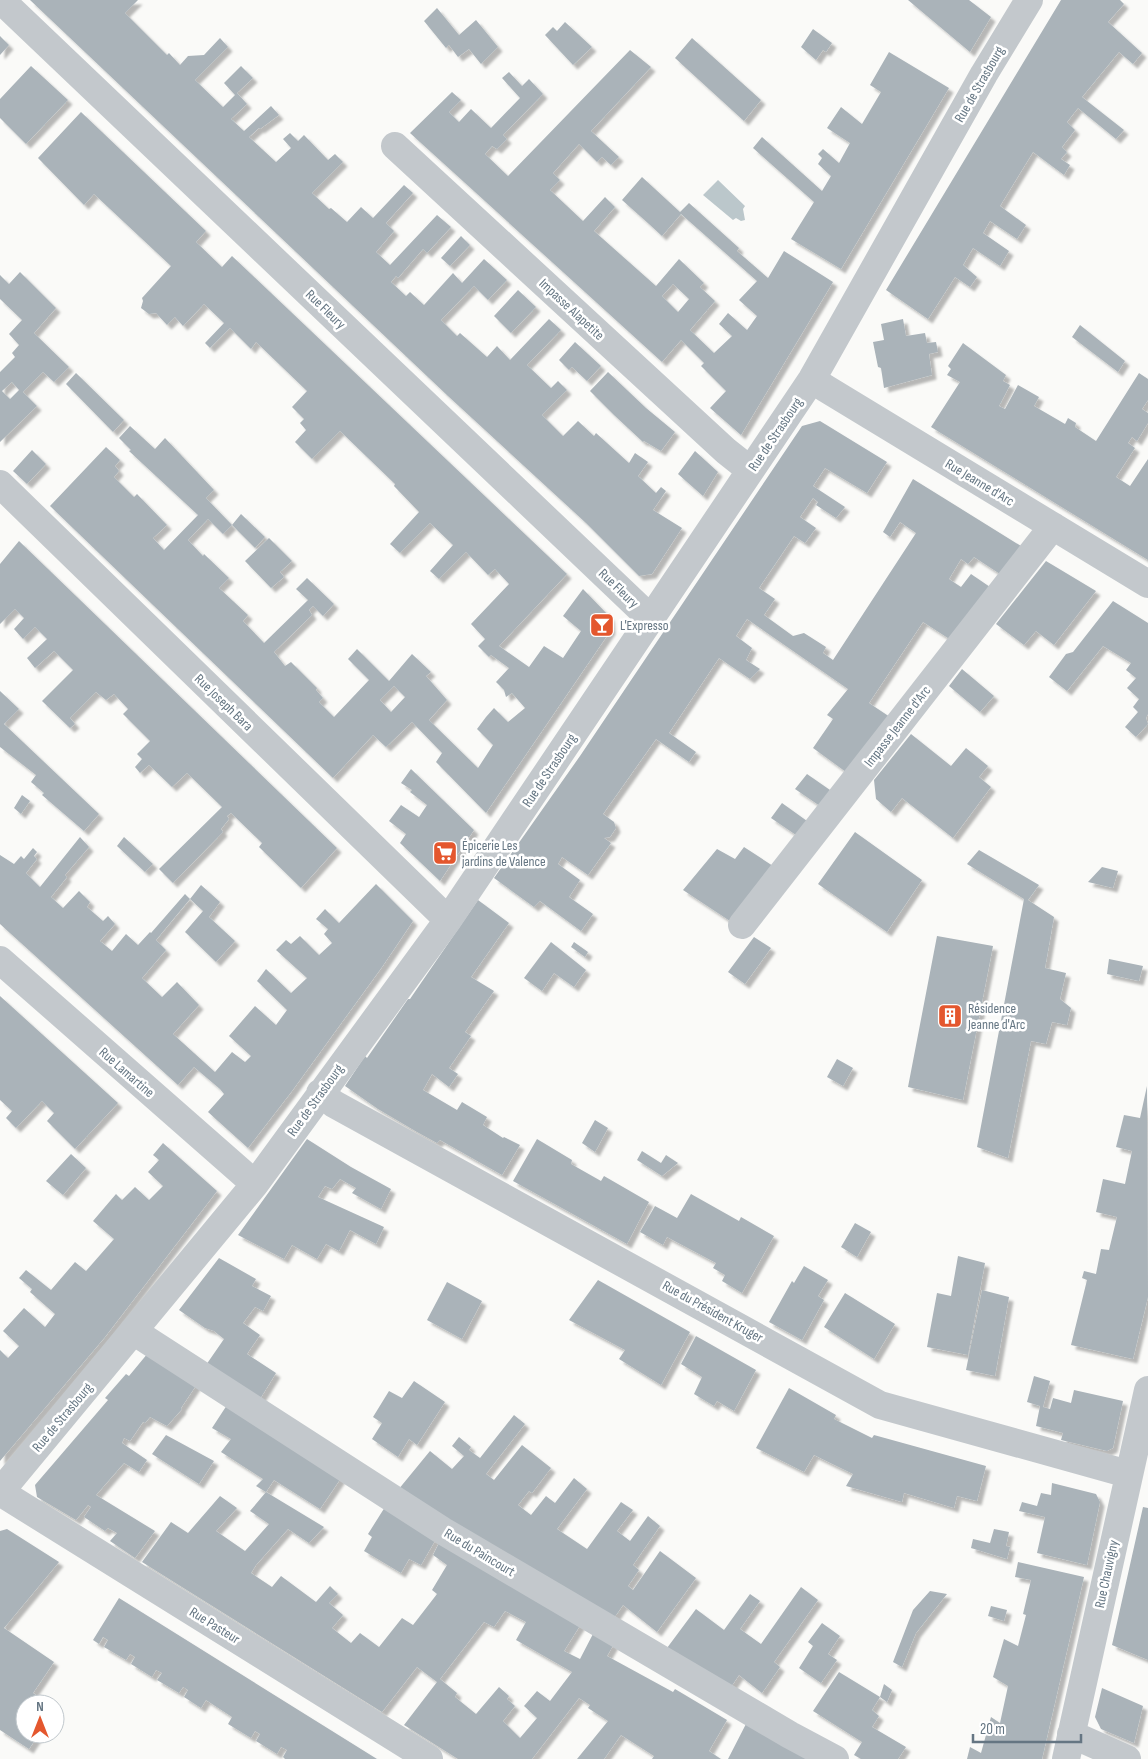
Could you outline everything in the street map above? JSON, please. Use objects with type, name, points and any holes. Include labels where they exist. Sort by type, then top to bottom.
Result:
[{"type":"street","name":"Rue Fleury","points":[[1,0],[650,618]]},
{"type":"street","name":"Rue de Strasbourg","points":[[0,1492],[255,1184],[448,920],[812,379],[984,74],[1029,0]]},
{"type":"street","name":"Impasse Alapetite","points":[[395,146],[726,451],[750,470]]},
{"type":"street","name":"Rue Jeanne d'Arc","points":[[812,379],[1148,584]]},
{"type":"street","name":"Rue Joseph Bara","points":[[0,484],[448,920]]},
{"type":"street","name":"Impasse Jeanne d'Arc","points":[[742,925],[1053,526]]},
{"type":"street","name":"Rue Lamartine","points":[[0,960],[255,1184]]},
{"type":"street","name":"Rue du Président Kruger","points":[[320,1093],[334,1104],[880,1404],[1128,1474]]},
{"type":"street","name":"Rue du Paincourt","points":[[133,1331],[442,1530],[790,1735],[835,1759]]},
{"type":"street","name":"Rue Chauvigny","points":[[1069,1746],[1148,1390]]},
{"type":"street","name":"Rue Pasteur","points":[[0,1492],[429,1759]]},
{"type":"street","points":[[1069,1746],[1127,1759]]},
{"type":"shaded area","points":[[718,180],[745,206],[743,209],[745,220],[741,221],[736,218],[733,220],[703,195]]},
{"type":"building","points":[[30,0],[138,0],[125,13],[167,55],[169,53],[180,65],[188,56],[204,55],[220,38],[228,47],[195,80],[223,107],[235,95],[224,83],[241,66],[253,78],[237,93],[247,104],[231,119],[244,131],[271,106],[279,115],[249,137],[276,162],[291,148],[283,139],[290,133],[298,141],[304,135],[328,160],[335,154],[343,162],[312,193],[329,209],[331,208],[347,222],[361,207],[373,218],[404,185],[413,193],[386,223],[394,231],[376,252],[390,265],[437,215],[451,227],[427,253],[423,249],[398,278],[396,276],[391,282],[406,296],[410,292],[424,305],[453,273],[462,283],[484,259],[507,280],[488,300],[474,286],[441,320],[457,336],[460,333],[487,357],[497,346],[510,360],[549,319],[561,330],[527,365],[551,388],[558,381],[567,390],[542,415],[563,436],[578,421],[594,436],[596,433],[629,463],[635,453],[648,462],[638,476],[656,493],[661,487],[666,491],[653,510],[682,528],[652,574],[639,576],[586,523],[448,396]]},
{"type":"building","points":[[908,0],[969,0],[991,17],[970,52]]},
{"type":"building","points":[[1061,0],[1120,0],[1124,4],[1108,22],[1142,53],[1133,64],[1119,52],[1082,97],[1124,130],[1116,139],[1078,108],[1067,122],[1075,130],[1062,147],[1067,152],[1061,159],[1070,165],[1064,175],[1033,152],[1000,206],[1026,225],[1017,239],[990,221],[983,233],[1009,251],[1000,266],[973,248],[963,265],[977,277],[970,287],[955,277],[928,319],[886,290]]},
{"type":"building","points":[[437,8],[459,35],[476,20],[498,47],[481,64],[469,49],[458,57],[449,45],[446,48],[424,21]]},
{"type":"building","points":[[565,22],[592,47],[573,65],[545,35],[553,27],[557,31]]},
{"type":"building","points":[[813,29],[832,43],[826,52],[823,50],[816,60],[801,47]]},
{"type":"building","points":[[0,36],[9,45],[0,55]]},
{"type":"building","points":[[692,38],[761,100],[744,121],[675,58]]},
{"type":"building","points":[[630,50],[651,67],[591,131],[619,157],[611,165],[602,157],[597,162],[579,144],[553,173],[560,180],[550,190],[583,221],[605,197],[615,207],[594,231],[656,286],[679,259],[704,283],[700,287],[715,301],[690,330],[714,353],[732,336],[719,324],[728,313],[747,330],[757,316],[739,300],[757,281],[681,214],[662,236],[622,200],[642,177],[680,212],[689,203],[739,248],[737,251],[768,278],[784,251],[833,282],[741,435],[710,408],[726,391],[701,366],[704,363],[681,340],[662,362],[410,133],[452,92],[461,100],[449,112],[459,122],[471,109],[491,128],[520,98],[502,78],[509,72],[522,86],[529,79],[543,94],[503,135],[507,139],[497,149],[492,146],[485,154],[508,176]],"holes":[[[673,284],[689,299],[678,312],[662,296]]]},
{"type":"building","points":[[889,52],[949,88],[841,269],[791,239],[814,202],[753,148],[762,137],[822,191],[831,176],[818,164],[822,158],[818,154],[823,149],[839,163],[850,143],[827,128],[841,107],[862,124],[881,92],[870,85]]},
{"type":"building","points":[[31,66],[68,100],[26,144],[0,118],[0,99]]},
{"type":"building","points":[[81,112],[206,231],[196,242],[222,267],[232,256],[567,574],[499,646],[529,667],[544,646],[563,658],[581,631],[563,616],[583,589],[610,617],[611,630],[486,813],[436,762],[442,753],[412,722],[386,747],[373,735],[333,778],[50,506],[106,447],[120,460],[115,466],[119,471],[114,477],[134,497],[137,494],[167,525],[153,538],[164,550],[198,515],[129,451],[131,450],[119,438],[130,426],[155,449],[165,438],[214,490],[206,498],[232,525],[223,534],[208,519],[188,540],[203,556],[204,554],[229,578],[219,588],[248,615],[243,621],[264,643],[308,600],[296,589],[307,578],[334,604],[323,616],[313,606],[309,610],[312,615],[274,652],[285,666],[291,662],[317,688],[316,690],[323,698],[319,702],[334,717],[369,680],[348,659],[357,649],[389,681],[412,654],[431,672],[426,676],[447,700],[429,720],[478,768],[493,745],[477,729],[486,717],[494,708],[508,722],[525,708],[512,693],[506,697],[504,690],[496,682],[509,668],[491,655],[489,657],[478,646],[485,639],[471,624],[509,584],[495,569],[488,575],[466,552],[439,579],[430,571],[453,545],[430,523],[400,553],[390,544],[419,512],[394,486],[395,484],[340,431],[312,459],[295,442],[306,430],[300,423],[304,419],[292,407],[307,391],[256,342],[251,349],[230,328],[210,348],[205,343],[224,323],[204,304],[183,326],[175,317],[167,325],[156,313],[149,314],[141,308],[142,298],[171,266],[94,194],[84,205],[38,158]],"holes":[[[394,686],[405,697],[391,712],[380,700]]]},
{"type":"building","points":[[461,236],[470,245],[450,266],[441,258]]},
{"type":"building","points":[[20,272],[56,308],[34,333],[69,367],[54,382],[43,372],[23,392],[37,406],[0,442],[0,372],[15,357],[12,353],[19,345],[9,334],[22,320],[0,299],[0,275],[9,284]],"holes":[[[12,382],[19,390],[10,399],[2,391]]]},
{"type":"building","points":[[518,290],[536,307],[511,333],[494,316]]},
{"type":"building","points":[[903,319],[906,336],[925,333],[927,343],[936,342],[938,352],[929,354],[932,375],[884,388],[881,368],[878,367],[873,342],[884,340],[881,324]]},
{"type":"building","points":[[1080,325],[1125,361],[1118,372],[1072,337]]},
{"type":"building","points":[[575,342],[601,366],[587,381],[572,367],[569,370],[559,360]]},
{"type":"building","points":[[963,343],[1006,375],[1003,381],[1010,385],[999,406],[1005,409],[1018,385],[1039,397],[1034,406],[1065,424],[1068,418],[1076,423],[1075,427],[1096,441],[1139,373],[1148,379],[1148,400],[1142,409],[1148,413],[1148,423],[1137,441],[1132,437],[1128,443],[1135,448],[1116,477],[1130,486],[1148,459],[1148,560],[931,427],[960,382],[947,375],[951,369],[948,366]]},
{"type":"building","points":[[608,372],[675,432],[661,451],[643,442],[590,391]]},
{"type":"building","points":[[76,373],[124,420],[113,432],[66,384]]},
{"type":"building","points":[[820,421],[887,462],[867,493],[825,468],[813,486],[845,507],[836,518],[816,505],[818,502],[813,498],[800,517],[816,528],[805,543],[794,536],[759,588],[775,599],[764,615],[793,636],[804,633],[826,647],[823,653],[833,660],[916,533],[900,522],[890,537],[883,532],[913,479],[1021,546],[1000,574],[974,557],[968,564],[961,559],[949,579],[961,587],[971,574],[990,587],[951,640],[923,622],[869,703],[890,717],[846,772],[813,748],[833,719],[827,715],[848,689],[747,619],[736,636],[752,648],[746,660],[760,669],[750,679],[719,658],[669,733],[696,752],[689,762],[656,739],[603,814],[614,822],[616,828],[610,837],[604,838],[611,843],[588,875],[562,857],[558,864],[580,880],[569,897],[593,914],[581,931],[540,901],[534,907],[494,878],[580,756],[802,426]]},
{"type":"building","points":[[32,450],[46,464],[27,484],[13,471]]},
{"type":"building","points":[[695,451],[718,472],[703,496],[678,474]]},
{"type":"building","points":[[241,514],[265,537],[255,548],[232,525]]},
{"type":"building","points":[[269,538],[292,561],[280,572],[284,577],[271,588],[245,561]]},
{"type":"building","points":[[19,541],[337,848],[301,888],[259,847],[262,843],[231,813],[227,816],[229,819],[221,829],[223,832],[173,883],[159,869],[222,807],[187,773],[172,787],[149,765],[140,773],[135,767],[142,759],[137,754],[150,741],[123,714],[128,709],[114,694],[106,700],[96,692],[70,718],[75,724],[70,728],[42,701],[73,670],[54,651],[35,668],[27,658],[47,639],[35,627],[23,639],[14,629],[24,618],[15,609],[0,624],[0,564]]},
{"type":"building","points":[[1046,561],[1096,591],[1054,645],[1036,631],[1024,645],[996,624]]},
{"type":"building","points":[[1113,601],[1148,623],[1148,714],[1146,718],[1148,724],[1136,737],[1125,727],[1138,712],[1133,707],[1139,699],[1127,688],[1136,678],[1126,670],[1131,663],[1103,646],[1067,691],[1049,677],[1066,654],[1073,652]]},
{"type":"building","points":[[962,669],[994,696],[980,712],[949,686]]},
{"type":"building","points":[[0,691],[19,709],[4,724],[99,814],[84,831],[42,795],[44,793],[31,782],[36,775],[0,747]]},
{"type":"building","points":[[911,734],[951,766],[966,748],[988,766],[979,777],[991,787],[953,838],[902,798],[891,812],[876,799],[874,780]]},
{"type":"building","points":[[411,769],[474,830],[440,881],[400,843],[406,834],[389,821],[401,805],[419,817],[427,805],[410,792],[412,790],[401,783]]},
{"type":"building","points":[[807,774],[830,790],[820,806],[795,789]]},
{"type":"building","points":[[22,795],[30,801],[21,814],[14,808]]},
{"type":"building","points":[[782,803],[807,821],[796,835],[771,818]]},
{"type":"building","points":[[855,832],[922,880],[887,932],[818,884]]},
{"type":"building","points":[[80,837],[89,847],[65,875],[67,877],[51,897],[63,908],[79,891],[90,902],[87,907],[103,921],[108,916],[115,924],[100,941],[112,951],[126,934],[138,945],[185,894],[190,899],[156,940],[166,950],[142,978],[162,997],[177,982],[199,1005],[173,1034],[215,1072],[232,1052],[245,1062],[251,1056],[229,1036],[255,1006],[276,1025],[287,1010],[257,981],[266,969],[291,993],[307,978],[276,950],[286,940],[291,944],[300,936],[319,955],[332,943],[324,934],[328,929],[316,919],[325,909],[339,923],[376,884],[413,921],[292,1091],[248,1148],[208,1112],[224,1094],[220,1089],[194,1067],[178,1085],[0,924],[0,855],[14,864],[21,856],[24,859],[33,848],[37,852],[34,856],[37,859],[26,873],[40,887]]},
{"type":"building","points":[[124,837],[153,864],[145,872],[117,846]]},
{"type":"building","points":[[744,847],[773,866],[730,921],[683,890],[717,849],[735,859]]},
{"type":"building","points":[[979,850],[1039,885],[1028,900],[1054,917],[1045,968],[1066,973],[1060,999],[1071,1008],[1067,1025],[1052,1022],[1046,1044],[1031,1041],[1008,1158],[977,1147],[1024,899],[967,864]]},
{"type":"building","points":[[1102,867],[1118,871],[1113,888],[1088,882]]},
{"type":"building","points":[[201,885],[220,902],[209,917],[235,941],[216,962],[185,932],[203,911],[190,899]]},
{"type":"building","points":[[478,900],[509,923],[471,977],[494,991],[465,1032],[471,1036],[449,1068],[458,1074],[449,1087],[432,1074],[423,1090],[457,1110],[462,1102],[487,1117],[483,1125],[503,1138],[520,1145],[502,1175],[440,1140],[437,1143],[417,1132],[378,1109],[345,1086],[365,1056],[367,1058],[408,999],[410,999]]},
{"type":"building","name":"Résidence Jeanne d'Arc","points":[[937,936],[993,946],[963,1100],[908,1087]]},
{"type":"building","points":[[754,937],[771,948],[745,984],[728,972]]},
{"type":"building","points":[[551,942],[586,970],[574,987],[554,973],[542,991],[524,978]]},
{"type":"building","points":[[574,942],[588,952],[585,957],[571,947]]},
{"type":"building","points":[[1109,959],[1143,966],[1139,981],[1107,974]]},
{"type":"building","points":[[0,996],[118,1103],[75,1149],[47,1121],[54,1113],[42,1101],[16,1128],[6,1118],[12,1111],[0,1100]]},
{"type":"building","points":[[837,1059],[853,1068],[843,1086],[827,1077]]},
{"type":"building","points":[[1147,1086],[1148,1297],[1133,1359],[1071,1345],[1087,1280],[1082,1278],[1084,1271],[1096,1274],[1101,1249],[1109,1250],[1117,1217],[1096,1212],[1103,1179],[1125,1184],[1132,1151],[1116,1147],[1124,1115],[1140,1118]]},
{"type":"building","points":[[595,1120],[608,1128],[595,1152],[582,1143]]},
{"type":"building","points":[[307,1139],[351,1167],[391,1189],[381,1209],[352,1193],[356,1188],[340,1179],[332,1189],[325,1186],[318,1197],[384,1227],[376,1244],[350,1230],[339,1251],[326,1244],[317,1259],[292,1245],[284,1259],[238,1235]]},
{"type":"building","points":[[537,1139],[572,1160],[571,1164],[601,1181],[604,1176],[649,1202],[627,1244],[513,1181]]},
{"type":"building","points":[[163,1143],[217,1191],[105,1337],[0,1461],[0,1350],[8,1358],[19,1346],[3,1331],[24,1308],[45,1327],[55,1314],[30,1292],[32,1289],[19,1278],[26,1270],[51,1290],[75,1262],[86,1271],[114,1239],[93,1221],[116,1194],[122,1200],[135,1187],[149,1200],[163,1186],[148,1172],[159,1160],[153,1155]]},
{"type":"building","points":[[642,1151],[661,1163],[666,1155],[678,1163],[662,1176],[637,1160]]},
{"type":"building","points":[[71,1154],[86,1168],[63,1195],[46,1181]]},
{"type":"building","points":[[691,1194],[739,1221],[741,1217],[774,1236],[742,1293],[722,1281],[725,1275],[713,1268],[716,1263],[667,1237],[663,1245],[640,1232],[655,1206],[677,1218]]},
{"type":"building","points":[[855,1223],[871,1232],[857,1257],[841,1247]]},
{"type":"building","points":[[958,1256],[985,1263],[968,1355],[927,1347],[937,1293],[951,1296]]},
{"type":"building","points":[[219,1258],[256,1279],[252,1286],[271,1296],[263,1311],[255,1307],[243,1323],[260,1335],[247,1354],[276,1373],[260,1399],[206,1365],[224,1339],[179,1310]]},
{"type":"building","points":[[804,1266],[828,1280],[818,1296],[824,1300],[802,1340],[769,1322],[792,1281],[794,1283]]},
{"type":"building","points":[[598,1280],[690,1332],[661,1385],[619,1359],[625,1350],[569,1320]]},
{"type":"building","points":[[447,1282],[482,1301],[462,1339],[427,1320]]},
{"type":"building","points":[[982,1290],[1009,1297],[995,1376],[966,1370]]},
{"type":"building","points":[[845,1293],[895,1324],[874,1359],[824,1327]]},
{"type":"building","points":[[696,1336],[756,1370],[734,1411],[717,1401],[714,1406],[694,1394],[702,1377],[681,1364]]},
{"type":"building","points":[[148,1353],[197,1384],[182,1409],[167,1426],[150,1417],[145,1423],[143,1422],[130,1441],[124,1438],[122,1443],[147,1460],[139,1472],[124,1463],[96,1495],[155,1531],[135,1558],[110,1541],[117,1533],[108,1528],[105,1531],[84,1517],[91,1507],[88,1505],[76,1520],[37,1497],[35,1485],[108,1400],[105,1398],[126,1374],[129,1376]]},
{"type":"building","points":[[1034,1376],[1050,1381],[1043,1407],[1050,1409],[1053,1398],[1071,1403],[1074,1390],[1123,1401],[1113,1448],[1107,1451],[1061,1440],[1063,1433],[1036,1426],[1040,1406],[1027,1402]]},
{"type":"building","points":[[414,1381],[445,1402],[417,1445],[409,1439],[398,1457],[372,1439],[382,1423],[373,1417],[389,1391],[402,1398]]},
{"type":"building","points":[[789,1388],[836,1415],[834,1419],[872,1438],[874,1435],[986,1466],[977,1501],[957,1496],[954,1508],[904,1493],[902,1502],[846,1486],[853,1474],[814,1455],[804,1472],[756,1448]]},
{"type":"building","points":[[227,1405],[341,1478],[320,1509],[274,1480],[266,1492],[256,1486],[263,1479],[221,1452],[231,1439],[212,1428]]},
{"type":"building","points":[[514,1415],[525,1424],[486,1474],[494,1480],[522,1445],[551,1468],[532,1493],[529,1491],[518,1505],[531,1515],[546,1496],[555,1503],[574,1478],[587,1489],[557,1529],[587,1549],[621,1502],[633,1510],[617,1531],[630,1541],[648,1516],[660,1526],[633,1565],[639,1570],[628,1586],[633,1590],[660,1551],[696,1578],[657,1632],[623,1605],[614,1618],[398,1490],[430,1451],[452,1469],[464,1456],[452,1446],[459,1437],[471,1447],[469,1450],[480,1458]]},
{"type":"building","points":[[166,1435],[214,1461],[199,1484],[152,1454]]},
{"type":"building","points":[[1052,1483],[1096,1494],[1100,1502],[1087,1565],[1037,1553],[1045,1517],[1019,1511],[1022,1502],[1037,1506],[1041,1493],[1051,1495]]},
{"type":"building","points":[[266,1492],[324,1527],[309,1543],[288,1529],[251,1573],[272,1587],[281,1576],[316,1602],[330,1586],[338,1594],[329,1603],[343,1615],[332,1628],[351,1643],[360,1633],[379,1647],[402,1618],[413,1625],[437,1594],[432,1590],[447,1565],[433,1555],[440,1541],[581,1624],[564,1651],[580,1659],[594,1632],[614,1644],[607,1656],[673,1692],[675,1689],[727,1720],[709,1751],[721,1759],[652,1759],[654,1756],[621,1735],[604,1759],[577,1759],[608,1721],[588,1708],[590,1705],[579,1698],[532,1759],[458,1759],[404,1725],[437,1682],[417,1667],[382,1712],[142,1562],[171,1522],[188,1533],[220,1496],[237,1508],[216,1531],[245,1551],[269,1524],[250,1511]],"holes":[[[505,1611],[526,1622],[516,1640],[572,1672],[550,1701],[537,1691],[524,1706],[537,1718],[520,1738],[503,1721],[515,1706],[507,1699],[509,1696],[499,1687],[476,1714],[455,1697],[457,1693],[440,1679],[484,1622],[494,1627]]]},
{"type":"building","points":[[385,1507],[436,1539],[421,1565],[409,1559],[401,1573],[364,1551],[372,1537],[368,1534]]},
{"type":"building","points":[[1143,1507],[1148,1508],[1148,1660],[1112,1645]]},
{"type":"building","points":[[7,1529],[59,1562],[4,1628],[54,1662],[33,1693],[34,1694],[15,1694],[15,1740],[0,1730],[0,1531]]},
{"type":"building","points":[[994,1529],[1009,1532],[1006,1546],[1010,1547],[1007,1559],[971,1548],[973,1539],[990,1543]]},
{"type":"building","points":[[1018,1562],[1084,1577],[1042,1759],[967,1759],[970,1747],[981,1753],[991,1717],[1000,1723],[1008,1686],[993,1677],[1004,1639],[1018,1646],[1026,1615],[1023,1614],[1031,1580],[1015,1577]]},
{"type":"building","points":[[801,1587],[818,1600],[774,1662],[780,1667],[762,1693],[739,1675],[731,1687],[667,1648],[696,1609],[724,1630],[750,1594],[760,1601],[740,1629],[761,1644]]},
{"type":"building","points":[[930,1591],[947,1594],[916,1633],[902,1667],[893,1662],[913,1610]]},
{"type":"building","points":[[119,1598],[377,1759],[285,1759],[283,1757],[287,1750],[281,1747],[277,1754],[256,1741],[260,1734],[255,1731],[251,1738],[228,1724],[232,1717],[206,1700],[201,1708],[184,1697],[188,1690],[183,1687],[179,1693],[157,1680],[162,1673],[156,1670],[152,1677],[131,1664],[135,1657],[130,1654],[126,1660],[104,1647],[108,1640],[103,1637],[99,1644],[93,1640]]},
{"type":"building","points":[[991,1606],[1007,1610],[1004,1621],[988,1616]]},
{"type":"building","points":[[822,1623],[840,1636],[828,1654],[837,1660],[821,1683],[799,1668],[813,1646],[808,1642]]},
{"type":"building","points":[[839,1672],[880,1697],[872,1710],[879,1716],[872,1727],[906,1747],[898,1759],[861,1759],[854,1755],[862,1742],[813,1711]]},
{"type":"building","points":[[884,1684],[892,1690],[887,1702],[880,1697]]},
{"type":"building","points":[[1102,1688],[1143,1706],[1134,1743],[1101,1729],[1095,1717]]},
{"type":"building","points":[[747,1722],[810,1759],[728,1759]]},
{"type":"building","points":[[21,1744],[32,1744],[29,1749]]},
{"type":"place","name":"L'Expresso","points":[[602,625]]},
{"type":"place","name":"Épicerie Les jardins de Valence","points":[[445,853]]},
{"type":"place","name":"Résidence Jeanne d'Arc","points":[[950,1016]]}]
